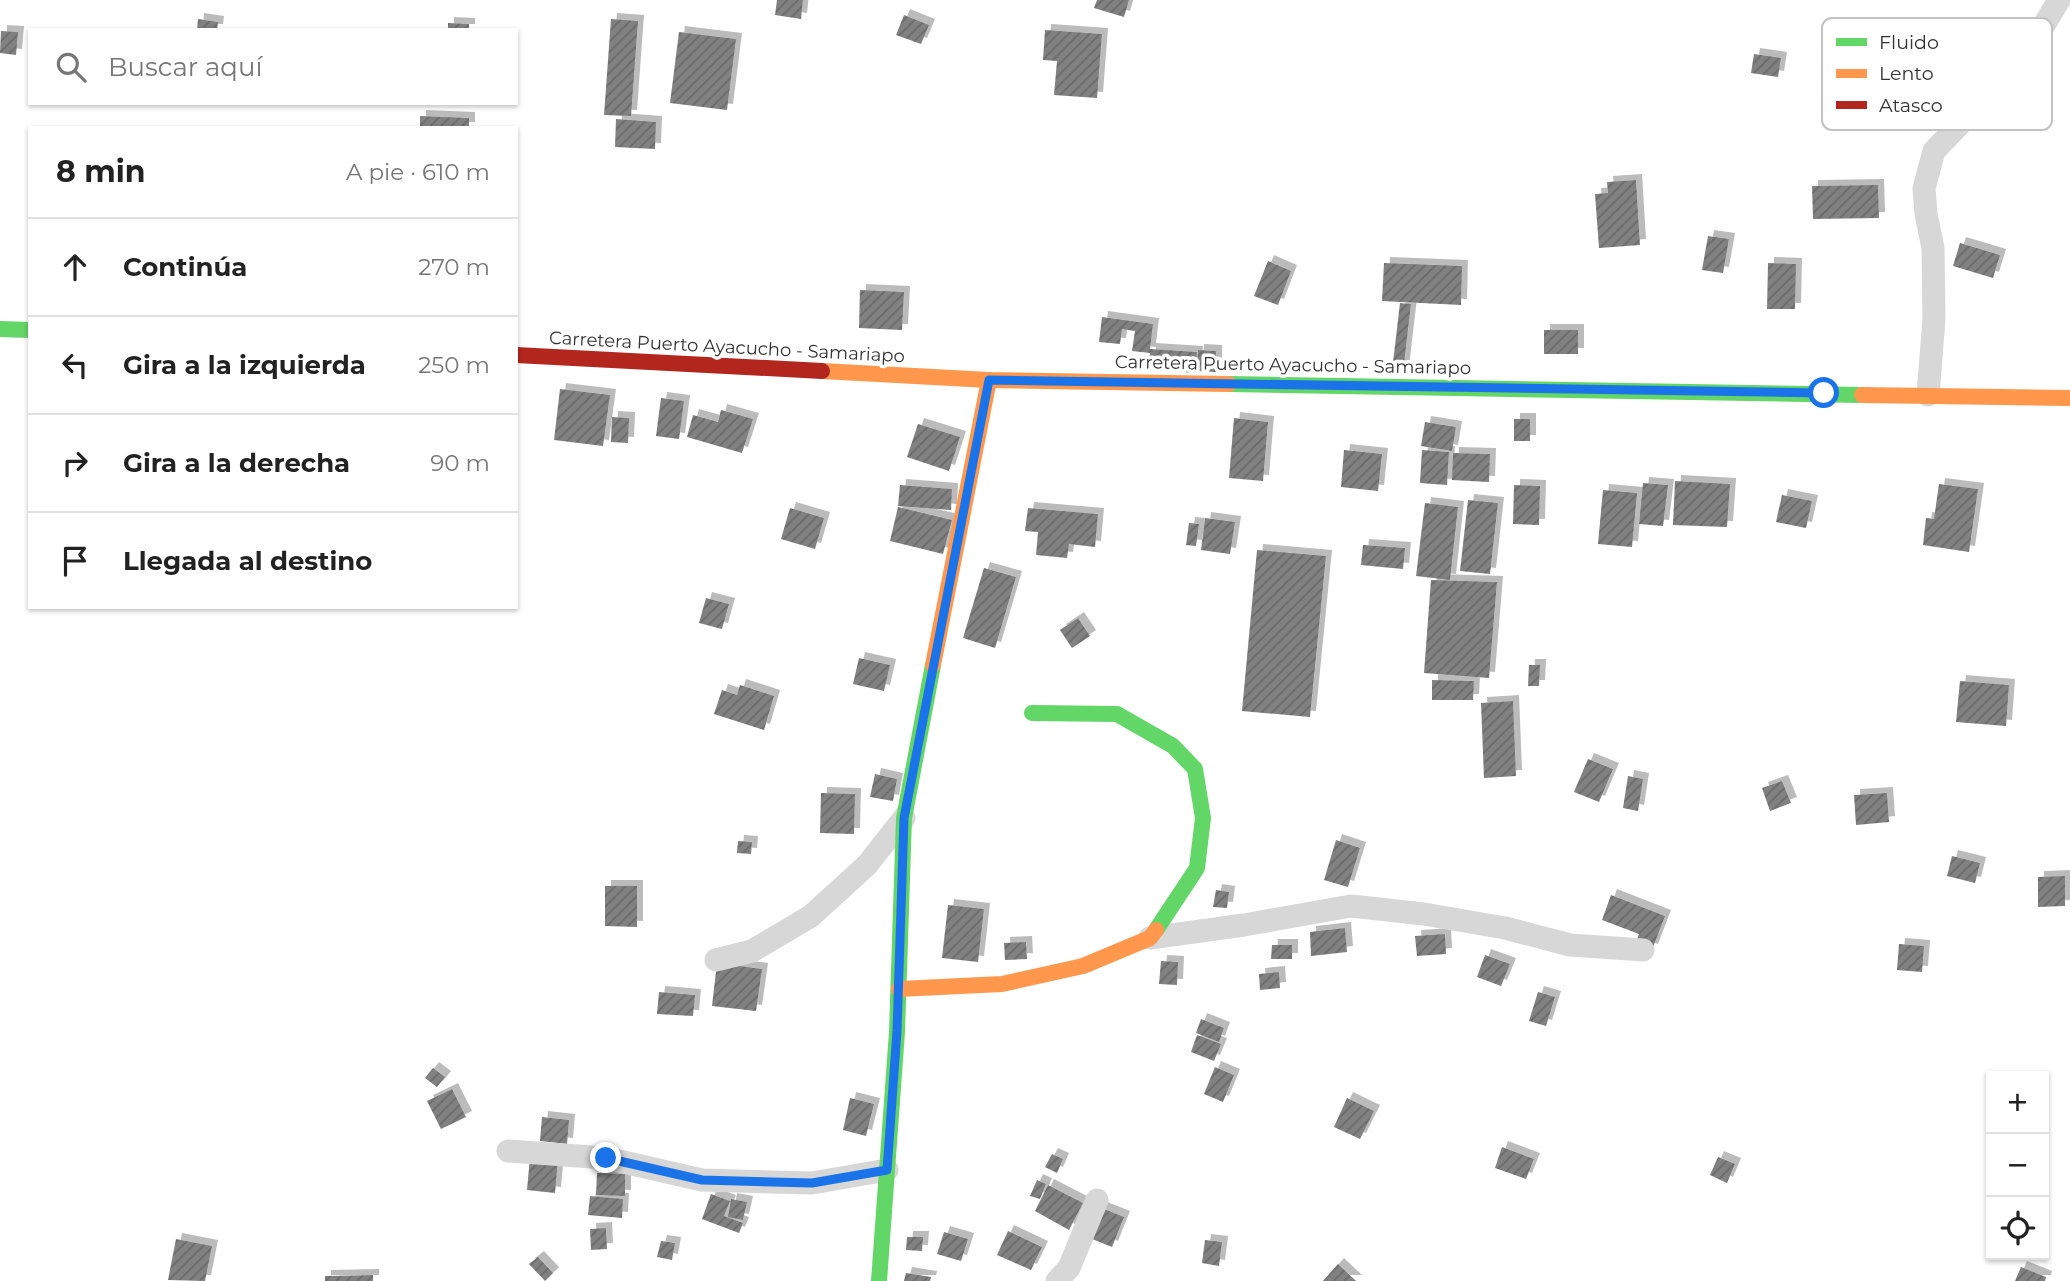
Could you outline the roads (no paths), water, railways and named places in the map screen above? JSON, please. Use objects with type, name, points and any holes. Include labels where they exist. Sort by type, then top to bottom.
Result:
[{"type":"street","points":[[2048,18],[2059,0]]},
{"type":"street","points":[[1928,395],[1934,319],[1933,248],[1924,188],[1934,151],[1954,130]]},
{"type":"street","points":[[0,329],[28,330]]},
{"type":"street","name":"Carretera Puerto Ayacucho - Samariapo","points":[[518,355],[989,380],[2070,398]]},
{"type":"street","points":[[879,1281],[899,989],[904,818],[989,380]]},
{"type":"street","points":[[1032,713],[1117,713],[1173,746],[1195,769],[1203,818],[1197,868],[1150,938]]},
{"type":"street","points":[[716,960],[752,951],[811,916],[867,865],[904,818]]},
{"type":"street","points":[[899,989],[1002,984],[1083,966],[1150,938],[1351,906],[1424,914],[1506,928],[1570,945],[1643,950]]},
{"type":"street","points":[[508,1151],[606,1158],[702,1180],[812,1183],[887,1170]]},
{"type":"street","points":[[1057,1281],[1069,1268],[1097,1200]]}]
